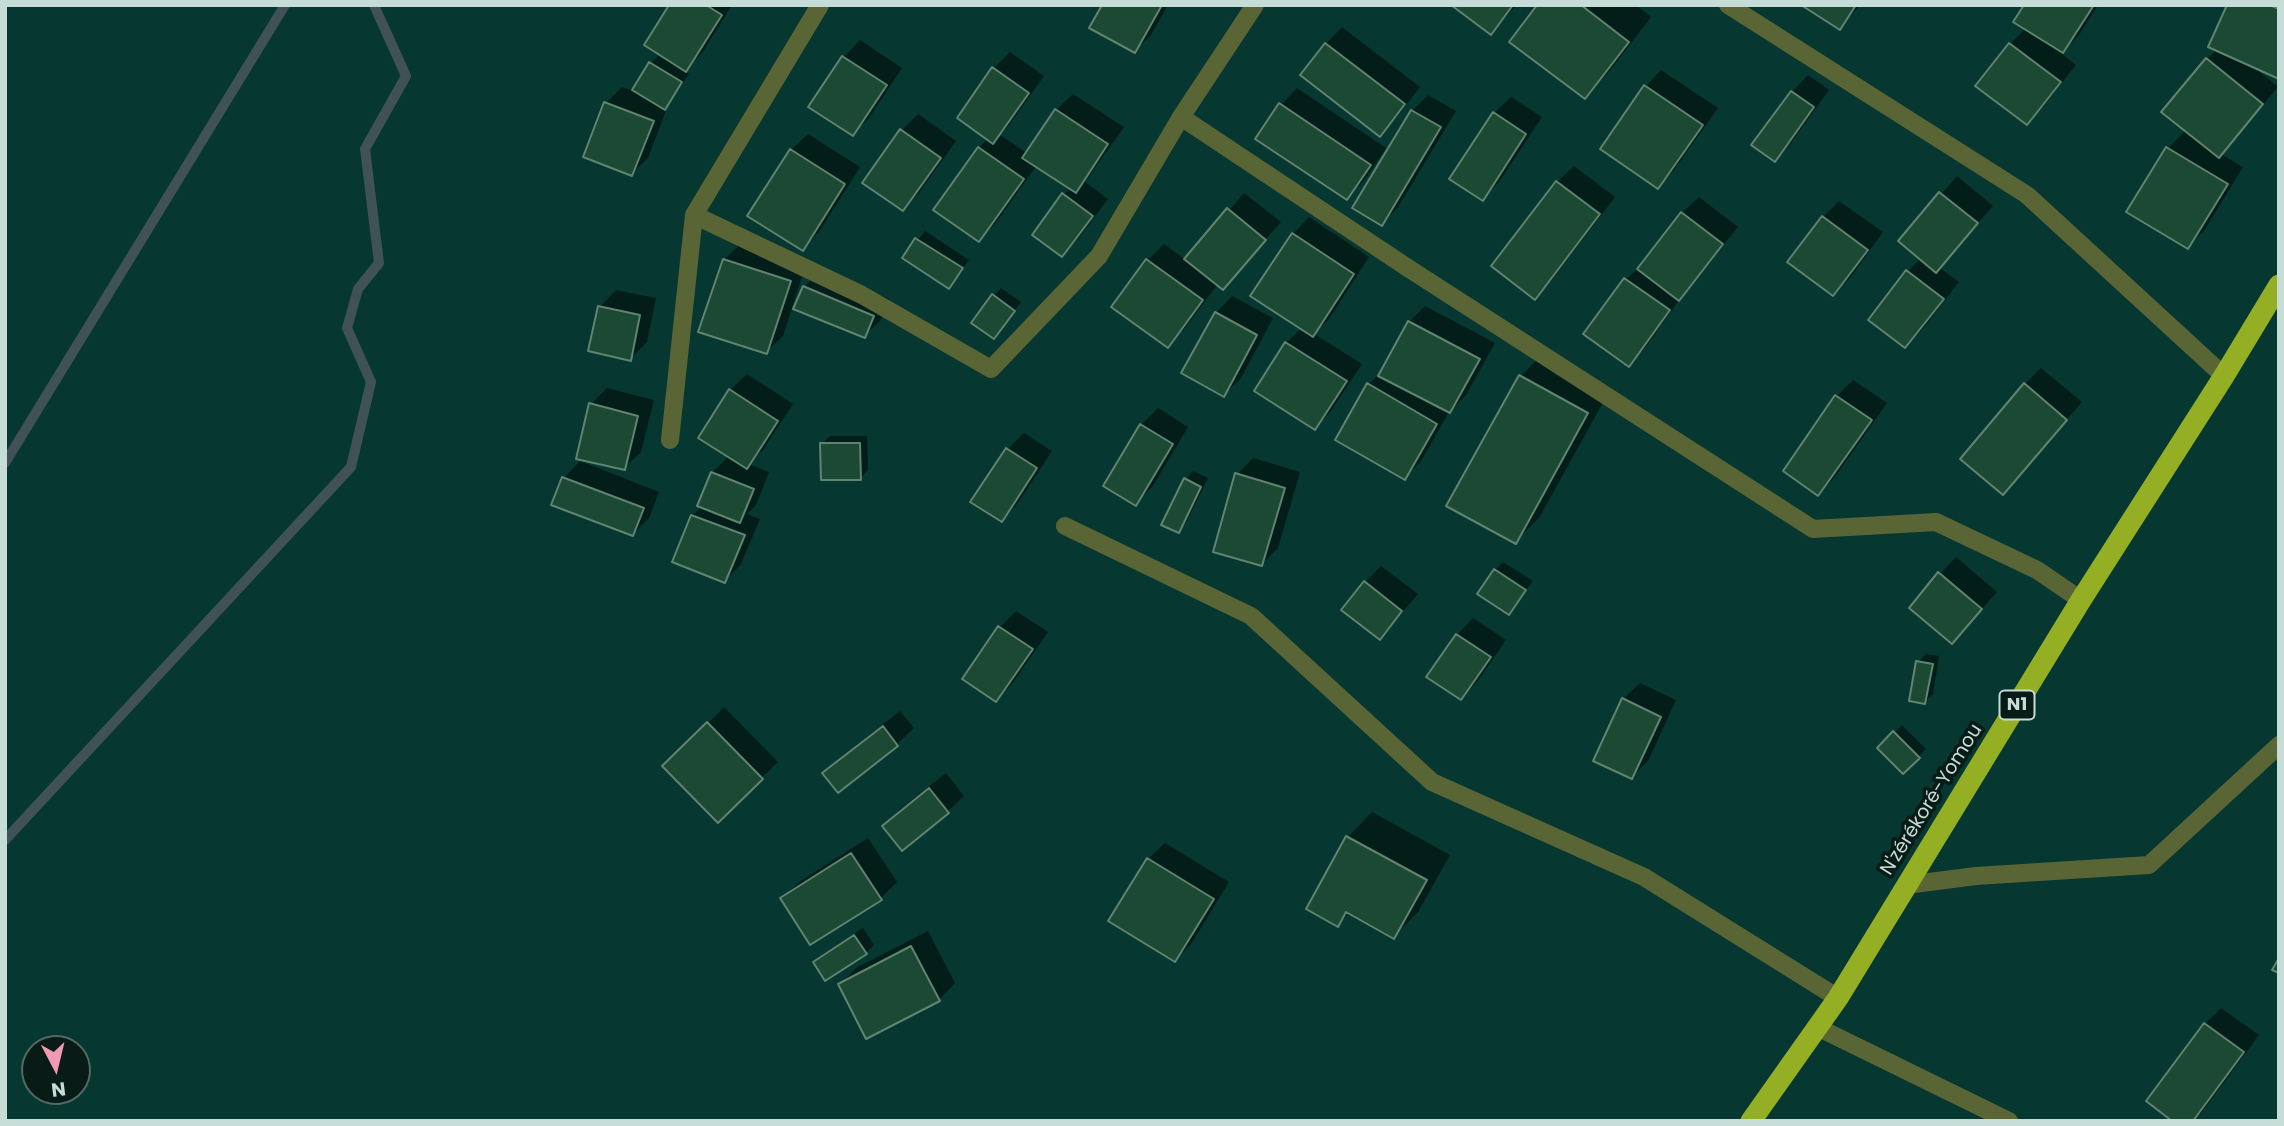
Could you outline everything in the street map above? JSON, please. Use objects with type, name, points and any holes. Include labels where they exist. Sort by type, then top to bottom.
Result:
[{"type":"highway","name":"N'zérékoré-Yomou","points":[[1751,1121],[1838,998],[2081,600],[2279,285]]},
{"type":"street","points":[[670,440],[694,215],[820,5]]},
{"type":"street","points":[[694,215],[862,295],[990,369],[1099,256],[1181,117],[1255,5]]},
{"type":"street","points":[[1728,5],[2027,195],[2224,376]]},
{"type":"street","points":[[1181,117],[1408,268],[1813,529],[1936,522],[2037,570],[2081,600]]},
{"type":"street","points":[[1065,526],[1251,616],[1432,782],[1644,877],[1838,998]]},
{"type":"street","points":[[1906,886],[1976,876],[2149,865],[2279,745]]},
{"type":"street","points":[[1817,1027],[2009,1121]]},
{"type":"building","points":[[669,5],[706,5],[722,15],[686,72],[644,45]]},
{"type":"building","points":[[1102,5],[1162,5],[1135,53],[1089,28]]},
{"type":"building","points":[[1451,5],[1513,5],[1491,35]]},
{"type":"building","points":[[1537,5],[1581,5],[1629,42],[1585,99],[1509,42]]},
{"type":"building","points":[[1801,5],[1856,5],[1840,30]]},
{"type":"building","points":[[2024,5],[2094,5],[2063,53],[2013,22]]},
{"type":"building","points":[[2227,5],[2270,5],[2279,9],[2279,79],[2208,47]]},
{"type":"building","points":[[1325,43],[1405,104],[1380,137],[1300,75]]},
{"type":"building","points":[[2009,43],[2061,82],[2027,125],[1975,86]]},
{"type":"building","points":[[842,56],[887,85],[853,136],[808,107]]},
{"type":"building","points":[[2206,58],[2263,104],[2219,158],[2161,112]]},
{"type":"building","points":[[649,62],[682,82],[665,110],[632,90]]},
{"type":"building","points":[[992,67],[1029,93],[993,144],[957,118]]},
{"type":"building","points":[[1644,85],[1703,125],[1658,189],[1600,149]]},
{"type":"building","points":[[1791,91],[1814,107],[1775,162],[1751,145]]},
{"type":"building","points":[[604,102],[654,121],[632,176],[583,157]]},
{"type":"building","points":[[1279,103],[1371,165],[1347,200],[1255,139]]},
{"type":"building","points":[[1055,109],[1108,144],[1076,193],[1022,158]]},
{"type":"building","points":[[1411,110],[1441,127],[1382,226],[1352,208]]},
{"type":"building","points":[[1493,112],[1526,134],[1483,201],[1449,179]]},
{"type":"building","points":[[900,129],[941,158],[903,211],[862,183]]},
{"type":"building","points":[[978,147],[1024,179],[979,242],[933,210]]},
{"type":"building","points":[[2166,147],[2228,184],[2188,249],[2126,212]]},
{"type":"building","points":[[790,149],[845,184],[803,251],[747,216]]},
{"type":"building","points":[[1556,181],[1600,214],[1535,300],[1491,266]]},
{"type":"building","points":[[1939,192],[1978,223],[1936,273],[1898,241]]},
{"type":"building","points":[[1062,193],[1093,216],[1062,257],[1032,235]]},
{"type":"building","points":[[1227,208],[1266,240],[1223,290],[1184,259]]},
{"type":"building","points":[[1681,212],[1723,244],[1679,301],[1637,269]]},
{"type":"building","points":[[1822,216],[1868,250],[1833,296],[1787,262]]},
{"type":"building","points":[[1292,233],[1354,274],[1313,337],[1250,296]]},
{"type":"building","points":[[915,238],[963,268],[949,289],[902,258]]},
{"type":"building","points":[[723,259],[791,281],[767,354],[698,332]]},
{"type":"building","points":[[1146,259],[1203,300],[1168,348],[1111,307]]},
{"type":"building","points":[[1906,270],[1944,299],[1905,348],[1868,320]]},
{"type":"building","points":[[1624,278],[1670,310],[1629,367],[1583,334]]},
{"type":"building","points":[[803,286],[874,316],[865,338],[793,309]]},
{"type":"building","points":[[992,294],[1015,311],[994,339],[971,323]]},
{"type":"building","points":[[598,306],[640,315],[631,361],[588,351]]},
{"type":"building","points":[[1215,312],[1257,335],[1224,397],[1181,373]]},
{"type":"building","points":[[1408,321],[1480,359],[1450,413],[1378,376]]},
{"type":"building","points":[[1285,342],[1347,381],[1315,430],[1254,391]]},
{"type":"building","points":[[1519,375],[1588,413],[1516,544],[1446,506]]},
{"type":"building","points":[[1367,383],[1437,424],[1405,480],[1335,440]]},
{"type":"building","points":[[2024,383],[2067,420],[2003,495],[1960,459]]},
{"type":"building","points":[[729,389],[778,421],[747,469],[698,438]]},
{"type":"building","points":[[1835,395],[1872,420],[1818,496],[1783,471]]},
{"type":"building","points":[[589,403],[638,416],[625,470],[576,459]]},
{"type":"building","points":[[1140,424],[1173,444],[1136,506],[1103,486]]},
{"type":"building","points":[[820,443],[860,443],[861,480],[821,480]]},
{"type":"building","points":[[1006,448],[1037,468],[1002,522],[970,502]]},
{"type":"building","points":[[711,472],[754,489],[740,523],[697,506]]},
{"type":"building","points":[[1235,473],[1285,488],[1262,566],[1213,552]]},
{"type":"building","points":[[562,477],[644,508],[633,536],[551,505]]},
{"type":"building","points":[[1184,478],[1201,487],[1179,533],[1161,525]]},
{"type":"building","points":[[691,515],[745,535],[725,583],[672,562]]},
{"type":"building","points":[[1494,569],[1526,590],[1509,615],[1477,594]]},
{"type":"building","points":[[1938,572],[1982,609],[1952,644],[1909,608]]},
{"type":"building","points":[[1364,581],[1402,611],[1380,640],[1341,610]]},
{"type":"building","points":[[998,626],[1033,649],[996,702],[962,679]]},
{"type":"building","points":[[1456,634],[1491,657],[1461,700],[1426,677]]},
{"type":"building","points":[[1916,661],[1933,664],[1925,704],[1909,701]]},
{"type":"building","points":[[1622,698],[1661,717],[1632,779],[1593,761]]},
{"type":"building","points":[[707,722],[763,779],[718,823],[662,766]]},
{"type":"building","points":[[883,726],[898,746],[838,793],[822,773]]},
{"type":"building","points":[[1893,731],[1920,758],[1903,774],[1877,748]]},
{"type":"building","points":[[929,788],[949,813],[902,851],[882,826]]},
{"type":"building","points":[[1346,836],[1427,880],[1394,939],[1346,912],[1338,927],[1306,909]]},
{"type":"building","points":[[851,853],[882,900],[810,945],[780,898]]},
{"type":"building","points":[[1147,858],[1214,899],[1175,962],[1108,921]]},
{"type":"building","points":[[854,935],[867,954],[825,981],[813,962]]},
{"type":"building","points":[[911,946],[940,1001],[866,1039],[838,984]]},
{"type":"building","points":[[2279,958],[2279,973],[2272,970]]},
{"type":"building","points":[[2204,1023],[2244,1052],[2193,1121],[2172,1121],[2146,1101]]},
{"type":"waterway","points":[[5,463],[285,5]]},
{"type":"waterway","points":[[5,840],[351,467],[371,382],[347,328],[358,289],[379,263],[365,149],[406,76],[374,5]]}]
